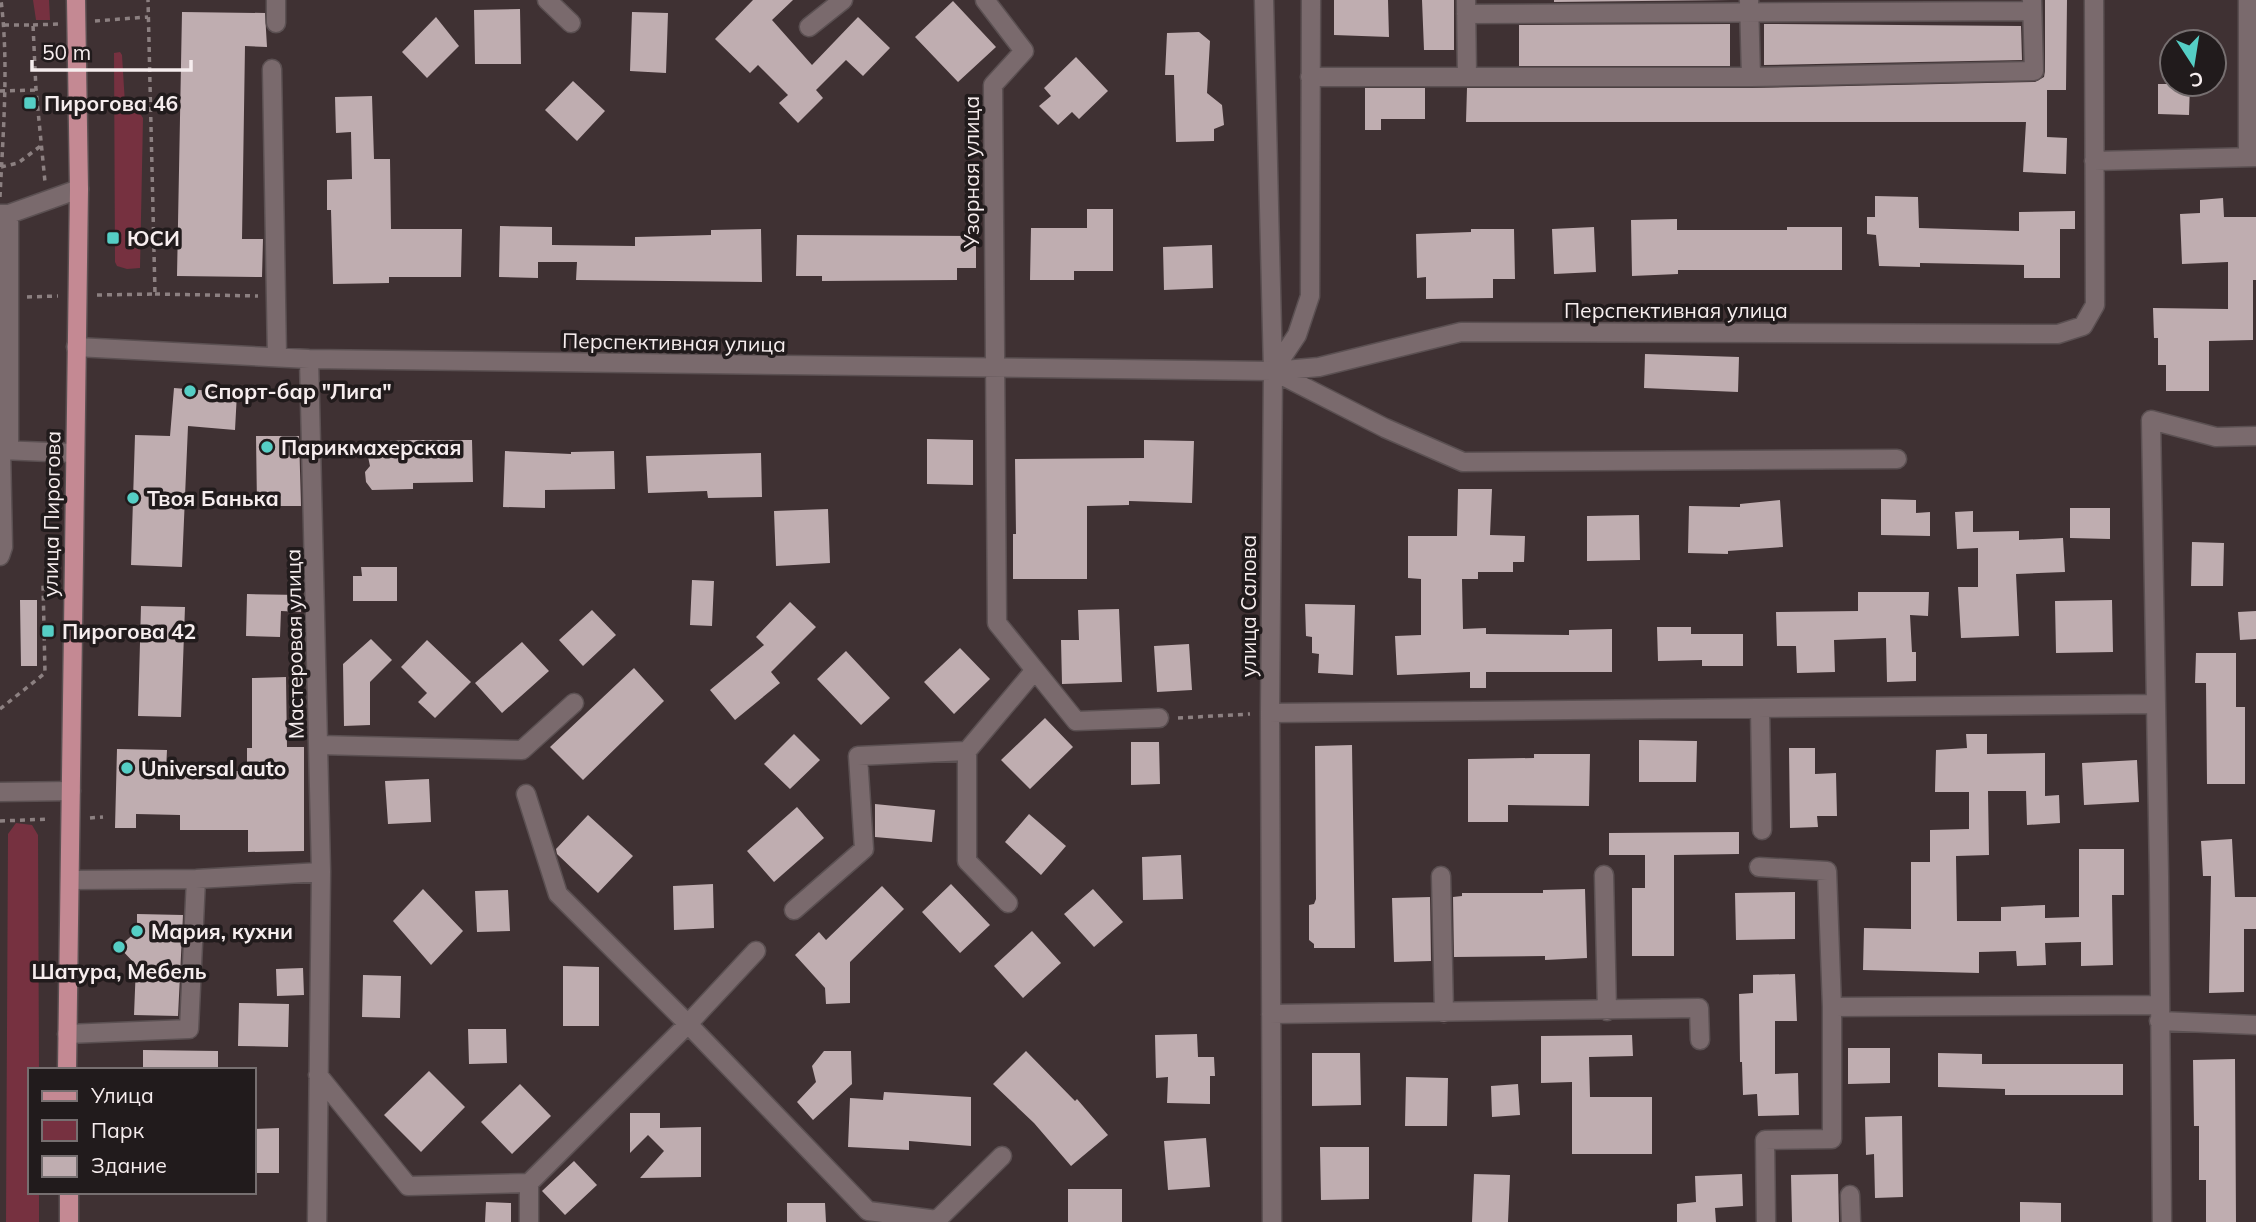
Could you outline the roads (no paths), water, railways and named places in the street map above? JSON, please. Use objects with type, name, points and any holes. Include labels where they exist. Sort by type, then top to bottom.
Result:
[{"type":"main road","name":"улица Пирогова","points":[[68,1068],[79,189],[76,0]]},
{"type":"main road","points":[[69,1194],[69,1222]]},
{"type":"street","points":[[276,0],[276,23]]},
{"type":"street","points":[[547,0],[571,23]]},
{"type":"street","points":[[809,27],[843,0]]},
{"type":"street","name":"Узорная улица","points":[[985,0],[1024,51],[993,85],[994,369]]},
{"type":"street","name":"улица Салова","points":[[1264,0],[1273,371],[1270,713],[1272,1222]]},
{"type":"street","points":[[1273,371],[1297,335],[1310,296],[1311,0]]},
{"type":"street","points":[[2094,0],[2094,161],[2252,157],[2248,0]]},
{"type":"street","points":[[1749,6],[1751,77]]},
{"type":"street","points":[[1310,77],[1751,77],[2034,71],[2032,6],[1466,7],[1467,76]]},
{"type":"street","points":[[272,69],[277,357]]},
{"type":"street","name":"Перспективная улица","points":[[76,347],[310,359],[1273,371],[1319,367],[1461,332],[2058,334],[2083,326],[2095,305],[2094,161]]},
{"type":"street","points":[[0,556],[3,547],[8,297],[3,210],[79,189]]},
{"type":"street","name":"Мастеровая улица","points":[[310,359],[321,872],[317,1222]]},
{"type":"street","points":[[994,369],[997,623],[1076,721],[1159,719]]},
{"type":"street","name":"Перспективная улица","points":[[1273,371],[1385,428],[1463,462],[1897,459]]},
{"type":"street","points":[[2162,1222],[2151,420],[2216,438],[2256,436]]},
{"type":"street","points":[[3,450],[74,453]]},
{"type":"street","points":[[1009,903],[967,861],[967,751],[1035,670]]},
{"type":"street","points":[[319,745],[522,750],[574,703]]},
{"type":"street","points":[[1270,713],[2155,704]]},
{"type":"street","points":[[1759,708],[1762,830]]},
{"type":"street","points":[[794,911],[863,849],[858,756],[967,751]]},
{"type":"street","points":[[0,792],[71,791]]},
{"type":"street","points":[[526,794],[558,894],[688,1024],[868,1217],[937,1221],[1002,1156]]},
{"type":"street","points":[[1759,867],[1827,871],[1832,1007],[1832,1139],[1765,1140],[1766,1222]]},
{"type":"street","points":[[70,880],[196,879],[321,872]]},
{"type":"street","points":[[1604,875],[1606,1011]]},
{"type":"street","points":[[1441,876],[1444,1013]]},
{"type":"street","points":[[67,1034],[189,1030],[196,879]]},
{"type":"street","points":[[318,1075],[408,1186],[529,1183],[688,1024],[756,951]]},
{"type":"street","points":[[1832,1007],[2159,1013],[2256,1025]]},
{"type":"street","points":[[1271,1014],[1699,1008],[1700,1040]]},
{"type":"street","points":[[529,1183],[529,1222]]},
{"type":"street","points":[[1850,1195],[1851,1222]]},
{"type":"place","name":"Пирогова 46","points":[[30,103]]},
{"type":"place","name":"ЮСИ","points":[[113,238]]},
{"type":"place","name":"Спорт-бар \"Лига\"","points":[[190,391]]},
{"type":"place","name":"Парикмахерская","points":[[267,447]]},
{"type":"place","name":"Твоя Банька","points":[[133,498]]},
{"type":"place","name":"Пирогова 42","points":[[48,631]]},
{"type":"place","name":"Universal auto","points":[[127,768]]},
{"type":"place","name":"Мария, кухни","points":[[137,931]]},
{"type":"place","name":"Шатура, Мебель","points":[[119,947]]}]
